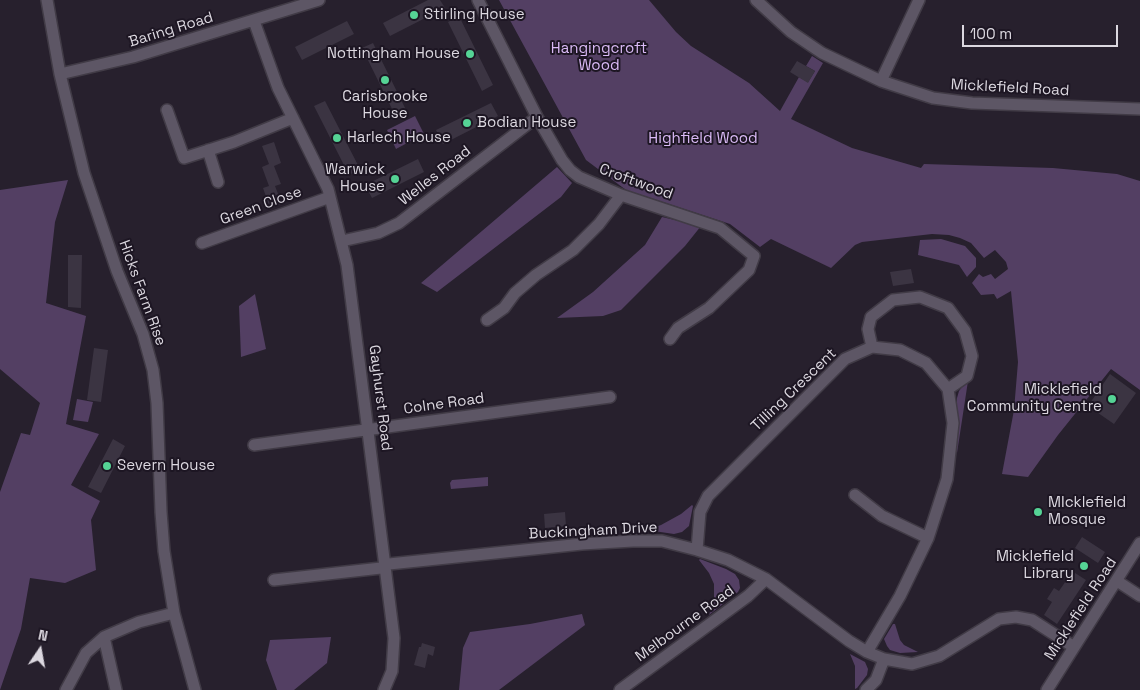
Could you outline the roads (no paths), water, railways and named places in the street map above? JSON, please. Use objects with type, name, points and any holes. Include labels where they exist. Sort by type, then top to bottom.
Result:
[{"type":"street","name":"Hicks Farm Rise","points":[[47,0],[60,74],[84,173],[114,262],[143,334],[153,370],[157,403],[160,512],[164,551],[174,614],[195,690]]},
{"type":"street","name":"Baring Road","points":[[60,74],[133,57],[319,0]]},
{"type":"street","name":"Croftwood","points":[[478,0],[537,116],[562,160],[570,170],[579,177],[621,195],[720,228],[754,256],[749,270],[709,308],[678,328],[670,340]]},
{"type":"street","name":"Micklefield Road","points":[[756,0],[791,32],[822,53],[881,81],[934,98],[972,103],[1140,109]]},
{"type":"street","points":[[881,81],[919,0]]},
{"type":"street","name":"Gayhurst Road","points":[[254,20],[278,88],[330,197],[347,264],[394,638],[392,671],[384,690]]},
{"type":"street","points":[[167,110],[184,158],[293,118]]},
{"type":"street","name":"Welles Road","points":[[342,241],[378,233],[399,223],[537,116]]},
{"type":"street","points":[[208,150],[218,182]]},
{"type":"street","points":[[487,320],[504,308],[516,293],[536,275],[573,250],[599,224],[621,195]]},
{"type":"street","name":"Green Close","points":[[202,243],[330,197]]},
{"type":"street","points":[[868,652],[900,596],[928,538],[946,479],[954,423],[948,388],[926,363],[900,350],[872,347],[868,329],[870,316],[893,300],[920,297],[948,308],[965,330],[972,356],[967,376],[948,388]]},
{"type":"street","name":"Tilling Crescent","points":[[697,550],[700,512],[708,496],[845,359],[872,347]]},
{"type":"street","name":"Colne Road","points":[[254,445],[610,397]]},
{"type":"street","points":[[855,495],[882,516],[928,538]]},
{"type":"street","name":"Buckingham Drive","points":[[274,580],[389,564],[582,544],[662,541],[728,560],[766,579],[849,641],[884,659],[912,664],[939,656],[1000,619],[1016,617],[1032,620],[1074,647]]},
{"type":"street","name":"Micklefield Road","points":[[1047,690],[1140,543]]},
{"type":"street","name":"Melbourne Road","points":[[620,690],[748,596],[766,579]]},
{"type":"street","points":[[1117,581],[1140,596]]},
{"type":"street","points":[[66,690],[86,653],[104,638],[139,622],[174,614]]},
{"type":"street","points":[[104,638],[116,690]]},
{"type":"street","points":[[866,690],[876,680],[884,659]]},
{"type":"place","name":"Stirling House","points":[[414,15]]},
{"type":"place","name":"Nottingham House","points":[[470,54]]},
{"type":"place","name":"Carisbrooke House","points":[[385,80]]},
{"type":"place","name":"Bodian House","points":[[467,123]]},
{"type":"place","name":"Harlech House","points":[[337,138]]},
{"type":"place","name":"Warwick House","points":[[395,179]]},
{"type":"place","name":"Micklefield Community Centre","points":[[1112,399]]},
{"type":"place","name":"Severn House","points":[[107,466]]},
{"type":"place","name":"MIcklefield Mosque","points":[[1038,512]]},
{"type":"place","name":"Micklefield Library","points":[[1084,566]]},
{"type":"park label","name":"Hangingcroft Wood","points":[[599,58]]},
{"type":"park label","name":"Highfield Wood","points":[[703,139]]}]
